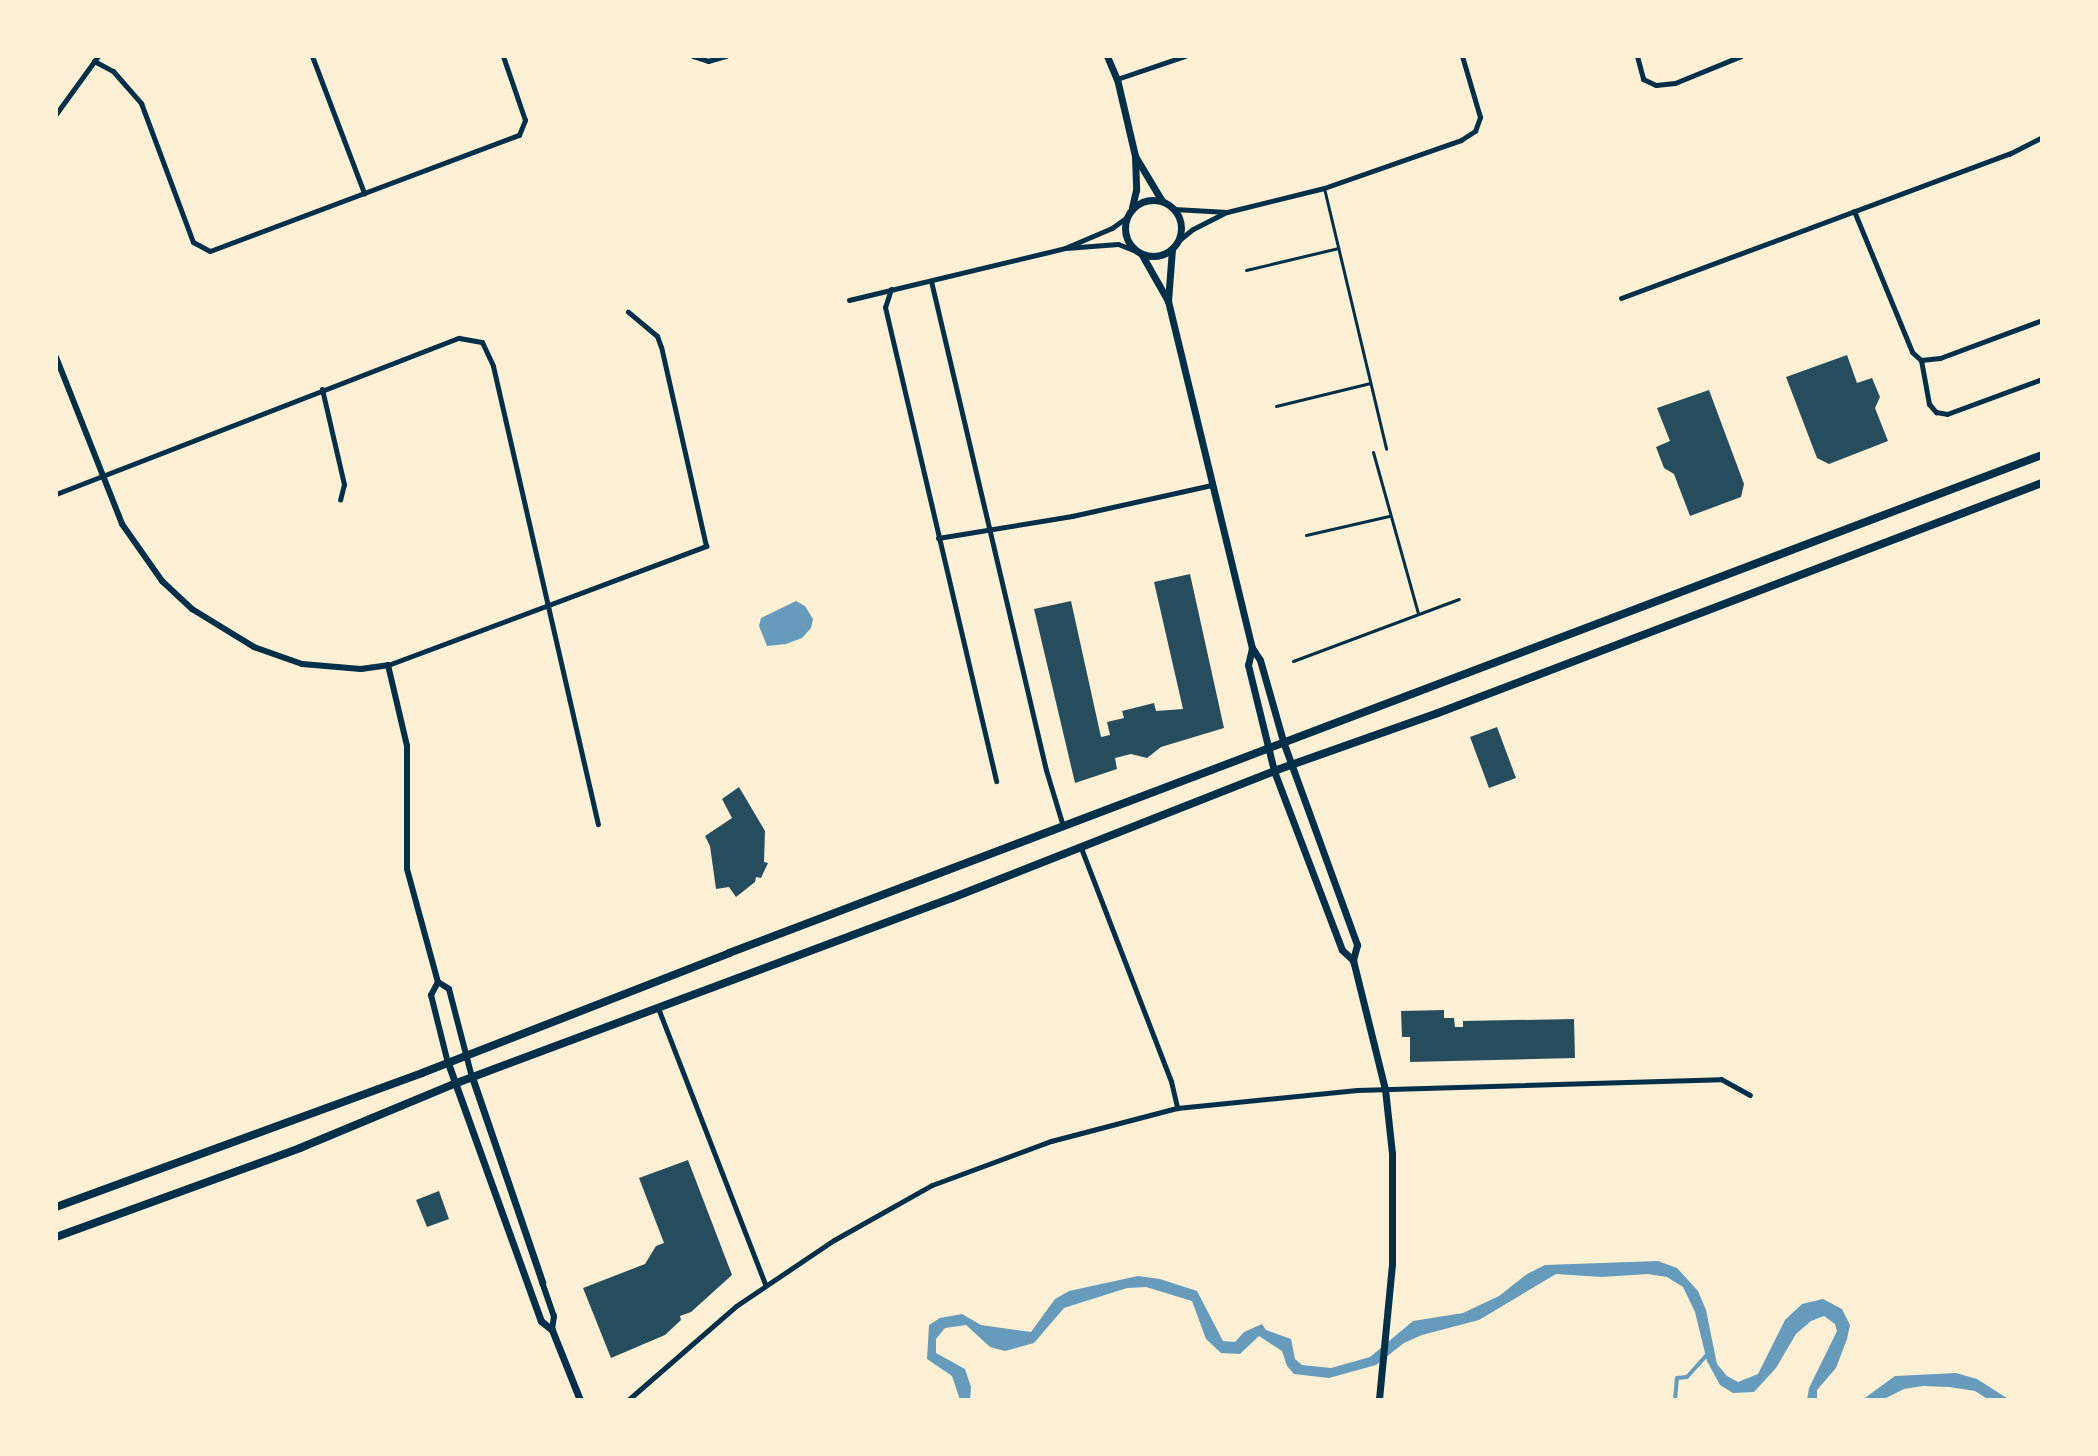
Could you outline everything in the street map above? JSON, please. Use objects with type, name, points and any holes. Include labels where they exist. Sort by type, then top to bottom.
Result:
[{"type":"main road","points":[[1107,56],[1117,79],[1135,156],[1136,194],[1126,218],[1125,236],[1134,250],[1142,255],[1158,256],[1172,249],[1178,241],[1181,224],[1174,209],[1162,201],[1135,156]]},
{"type":"main road","points":[[1132,208],[1146,200],[1162,201]]},
{"type":"main road","points":[[1168,301],[1172,249]]},
{"type":"main road","points":[[1142,255],[1168,301],[1215,484],[1252,648],[1260,660],[1284,744],[1357,945],[1353,960],[1385,1089],[1392,1153],[1390,1307],[1379,1400]]},
{"type":"main road","points":[[56,1207],[448,1063],[2042,455]]},
{"type":"main road","points":[[56,1237],[300,1148],[472,1077],[1274,771],[1438,713],[2042,483]]},
{"type":"main road","points":[[1252,648],[1248,665],[1267,750],[1342,950],[1353,960]]},
{"type":"main road","points":[[448,1063],[541,1321],[552,1330],[580,1400]]},
{"type":"main road","points":[[472,1077],[542,1282]]},
{"type":"street","points":[[312,56],[364,193]]},
{"type":"street","points":[[56,114],[96,58],[122,80],[145,110],[193,242],[210,251],[519,135],[525,120],[503,56]]},
{"type":"street","points":[[693,56],[708,61],[726,56]]},
{"type":"street","points":[[1117,79],[1185,56]]},
{"type":"street","points":[[1178,241],[1187,232],[1227,212],[1324,188],[1461,140],[1475,131],[1480,117],[1462,56]]},
{"type":"street","points":[[1637,56],[1643,79],[1649,84],[1664,85],[1741,56]]},
{"type":"street","points":[[1621,298],[2009,154],[2042,137]]},
{"type":"street","points":[[1174,209],[1227,212]]},
{"type":"street","points":[[1854,211],[1912,352],[1921,360],[1929,404],[1936,412],[1947,414],[2042,379]]},
{"type":"street","points":[[849,300],[1065,248],[1112,228],[1126,218]]},
{"type":"street","points":[[1065,248],[1118,244],[1134,250]]},
{"type":"street","points":[[931,281],[992,531],[1048,781],[1064,827]]},
{"type":"street","points":[[891,289],[885,307],[996,781]]},
{"type":"street","points":[[56,357],[122,524],[162,581],[192,609],[228,634],[302,664],[361,669],[388,665],[706,546],[661,347],[657,336],[628,312]]},
{"type":"street","points":[[1921,360],[1940,358],[2042,320]]},
{"type":"street","points":[[56,494],[459,338],[474,339],[485,346],[493,366],[598,824]]},
{"type":"street","points":[[322,389],[344,484],[340,500]]},
{"type":"street","points":[[938,538],[992,531],[1215,484]]},
{"type":"street","points":[[388,665],[407,746],[407,869],[438,982],[449,989],[472,1077]]},
{"type":"street","points":[[1081,847],[1173,1086],[1177,1108]]},
{"type":"street","points":[[438,982],[431,995],[448,1063]]},
{"type":"street","points":[[658,1008],[765,1284]]},
{"type":"street","points":[[628,1400],[765,1284],[834,1240],[932,1185],[1051,1141],[1177,1108],[1385,1089],[1721,1079],[1750,1095]]},
{"type":"street","points":[[542,1282],[554,1316],[552,1330]]},
{"type":"lane","points":[[1324,188],[1386,449]]},
{"type":"lane","points":[[1246,270],[1338,248]]},
{"type":"lane","points":[[1276,406],[1370,383]]},
{"type":"lane","points":[[1373,452],[1418,613]]},
{"type":"lane","points":[[1306,535],[1389,516]]},
{"type":"lane","points":[[1293,661],[1459,599]]},
{"type":"water","points":[[796,601],[805,606],[813,619],[811,628],[802,638],[767,646],[759,626],[761,618]]},
{"type":"water","points":[[1658,1261],[1677,1268],[1698,1291],[1706,1310],[1717,1364],[1727,1376],[1738,1382],[1758,1374],[1785,1320],[1802,1304],[1823,1299],[1842,1309],[1850,1325],[1847,1339],[1836,1368],[1817,1390],[1817,1400],[1807,1400],[1809,1388],[1837,1331],[1835,1324],[1824,1316],[1811,1321],[1796,1334],[1776,1368],[1754,1392],[1733,1393],[1720,1385],[1707,1361],[1695,1312],[1683,1287],[1667,1277],[1648,1274],[1601,1277],[1556,1274],[1479,1320],[1422,1335],[1404,1343],[1376,1365],[1329,1378],[1294,1374],[1287,1366],[1282,1351],[1259,1336],[1240,1354],[1221,1353],[1206,1339],[1192,1301],[1146,1287],[1127,1288],[1064,1308],[1034,1343],[1005,1351],[990,1347],[966,1325],[945,1328],[936,1339],[936,1353],[965,1369],[971,1387],[970,1400],[960,1400],[952,1376],[927,1359],[929,1325],[940,1318],[962,1314],[981,1325],[1031,1332],[1055,1299],[1069,1291],[1138,1276],[1160,1279],[1197,1291],[1223,1341],[1235,1342],[1244,1332],[1262,1324],[1266,1330],[1291,1339],[1295,1359],[1302,1365],[1331,1368],[1370,1357],[1413,1321],[1463,1313],[1499,1296],[1527,1274],[1545,1265]]},
{"type":"water","points":[[1956,1373],[1977,1379],[2010,1400],[1989,1400],[1975,1391],[1923,1386],[1904,1389],[1882,1400],[1862,1400],[1895,1376]]},
{"type":"building","points":[[1847,355],[1857,383],[1872,378],[1880,397],[1875,408],[1888,441],[1829,464],[1817,458],[1786,377]]},
{"type":"building","points":[[1709,390],[1744,484],[1741,497],[1690,516],[1674,474],[1664,468],[1656,447],[1670,441],[1657,408]]},
{"type":"building","points":[[1190,574],[1224,728],[1161,747],[1147,758],[1131,754],[1115,758],[1117,769],[1075,783],[1034,609],[1071,601],[1101,737],[1110,735],[1107,722],[1124,718],[1122,711],[1154,703],[1156,711],[1183,709],[1154,582]]},
{"type":"building","points":[[1497,727],[1516,778],[1489,788],[1470,737]]},
{"type":"building","points":[[739,787],[765,831],[764,862],[768,863],[761,878],[756,877],[755,882],[736,897],[729,887],[716,889],[710,846],[705,836],[732,818],[722,799]]},
{"type":"building","points":[[1444,1010],[1444,1018],[1454,1018],[1455,1027],[1463,1027],[1463,1021],[1574,1019],[1575,1058],[1410,1062],[1410,1037],[1402,1037],[1401,1011]]},
{"type":"building","points":[[688,1160],[732,1275],[691,1312],[680,1316],[681,1320],[665,1335],[611,1358],[583,1288],[645,1264],[656,1246],[664,1243],[639,1178]]},
{"type":"building","points":[[439,1191],[449,1219],[427,1227],[416,1200]]},
{"type":"waterway","points":[[1675,1400],[1677,1378],[1687,1377],[1708,1354],[1712,1355]]}]
